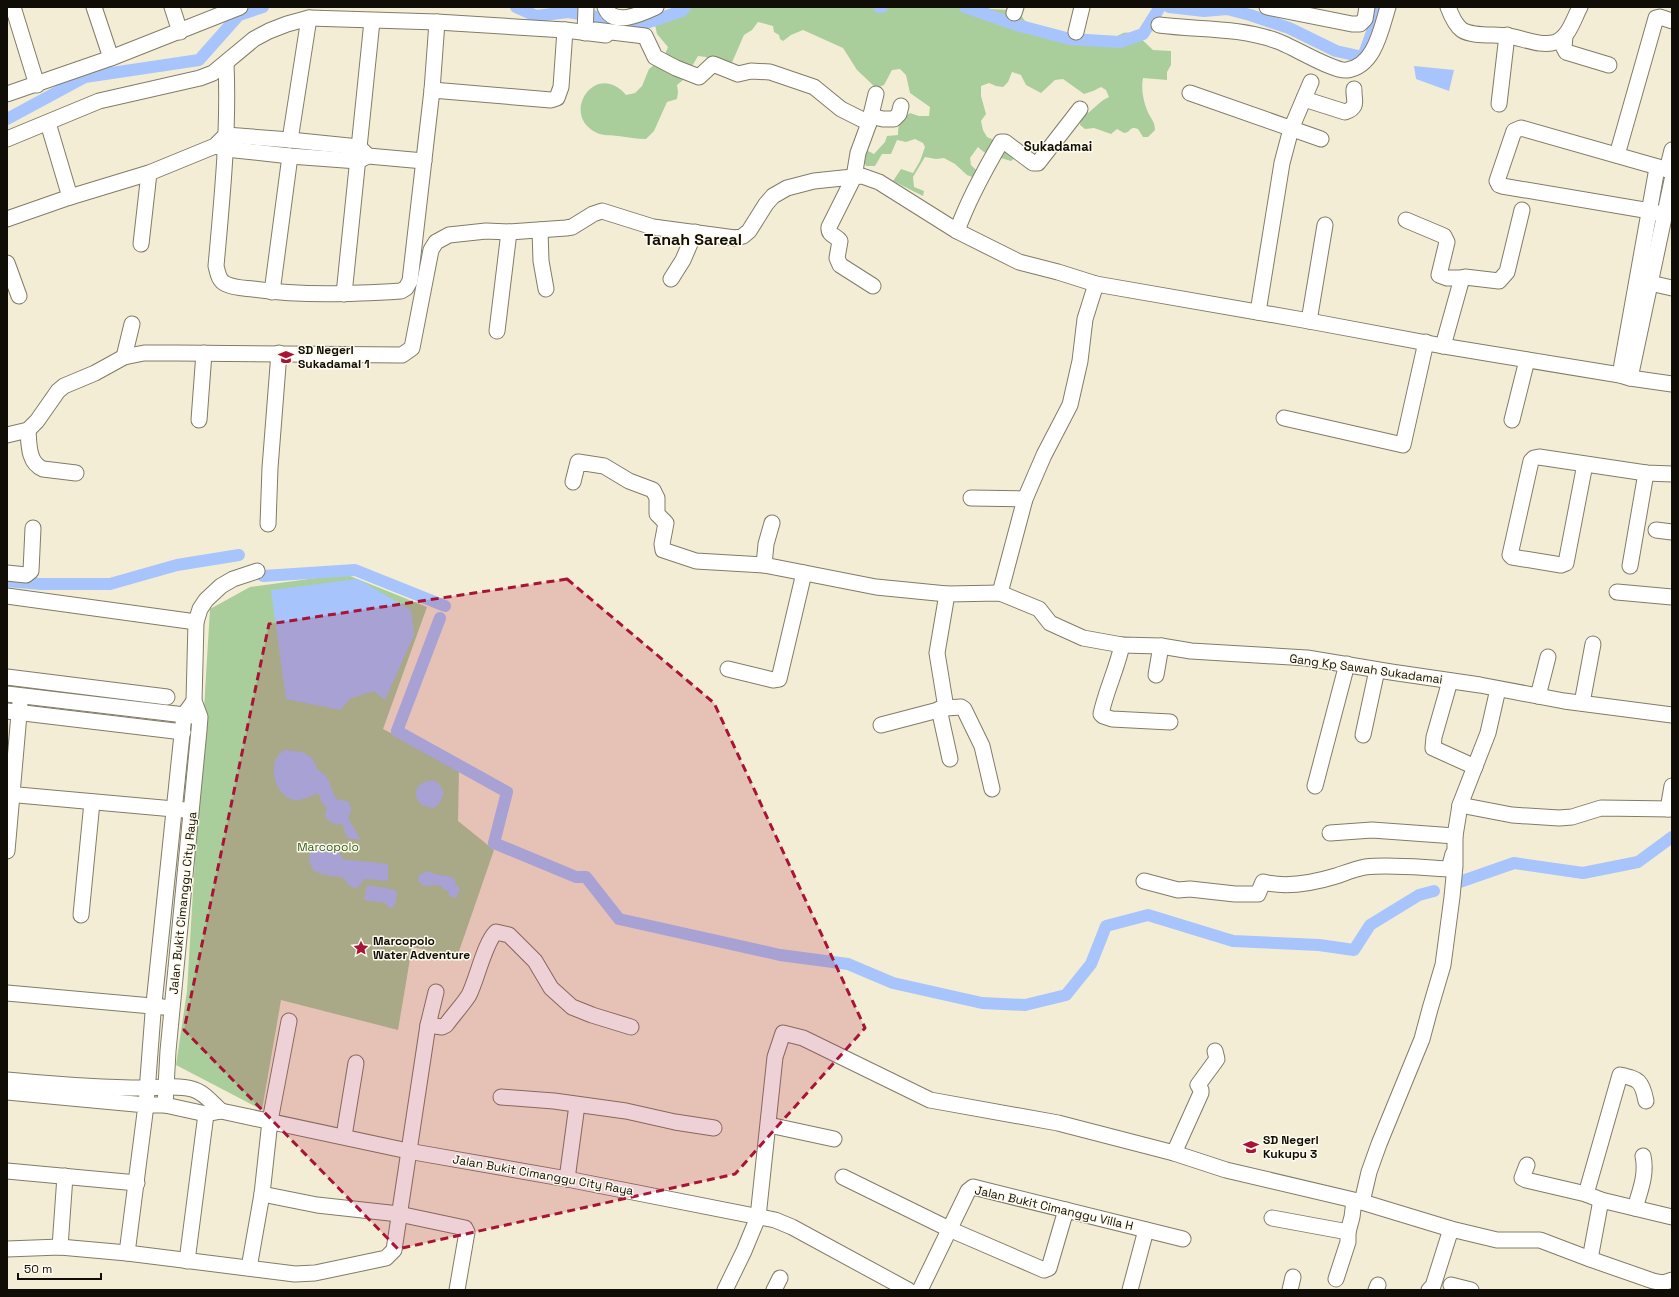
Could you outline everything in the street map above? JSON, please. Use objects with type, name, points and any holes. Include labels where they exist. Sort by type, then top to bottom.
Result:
[{"type":"street","points":[[13,7],[37,84]]},
{"type":"street","points":[[94,7],[111,58]]},
{"type":"street","points":[[172,7],[180,32]]},
{"type":"street","points":[[7,94],[111,58],[240,7]]},
{"type":"street","points":[[585,30],[586,7]]},
{"type":"street","points":[[605,7],[607,11],[616,18],[623,18],[644,13],[656,7]]},
{"type":"street","points":[[1076,32],[1082,7]]},
{"type":"street","points":[[1267,7],[1290,9],[1352,24],[1360,24],[1364,19],[1367,7]]},
{"type":"street","points":[[1159,25],[1215,29],[1255,35],[1277,41],[1342,70],[1350,69],[1362,63],[1374,50],[1388,7]]},
{"type":"street","points":[[1448,7],[1454,21],[1463,30],[1470,33],[1507,35],[1545,44],[1557,42],[1565,36]]},
{"type":"street","points":[[1580,7],[1565,36],[1564,48],[1566,52],[1609,65]]},
{"type":"street","points":[[1617,155],[1656,18],[1660,17],[1672,21]]},
{"type":"street","points":[[290,140],[309,18]]},
{"type":"street","points":[[7,139],[99,101],[200,78],[213,73],[254,39],[287,24],[309,18],[437,22],[585,30],[645,36],[655,57],[676,68],[699,77],[713,64],[738,74],[751,71],[770,72],[814,87],[841,109],[870,119],[894,119],[899,114],[902,106]]},
{"type":"street","points":[[344,294],[362,155],[372,21]]},
{"type":"street","points":[[226,63],[228,85],[222,143],[216,266],[221,281],[226,285],[272,292],[344,294],[401,291],[406,288],[410,281],[432,90],[437,22]]},
{"type":"street","points":[[432,90],[552,100],[557,98],[561,87],[565,30]]},
{"type":"street","points":[[585,30],[606,35]]},
{"type":"street","points":[[1499,104],[1507,35]]},
{"type":"street","points":[[1258,312],[1282,163],[1291,129],[1311,82]]},
{"type":"street","points":[[1304,99],[1345,112],[1352,110],[1354,105],[1356,99],[1354,89]]},
{"type":"street","points":[[1190,93],[1320,139]]},
{"type":"street","points":[[873,286],[840,265],[837,258],[840,241],[829,232],[829,227],[854,177],[858,153],[870,119],[876,94]]},
{"type":"street","points":[[956,231],[970,199],[1001,142],[1006,142],[1033,162],[1038,163],[1080,110]]},
{"type":"street","points":[[48,123],[70,197]]},
{"type":"street","points":[[1657,213],[1502,186],[1499,185],[1497,181],[1514,131],[1521,128],[1617,155],[1667,172]]},
{"type":"street","points":[[7,219],[70,197],[149,173],[222,143],[290,140],[362,155],[424,162]]},
{"type":"street","points":[[222,143],[290,156],[362,155]]},
{"type":"street","points":[[1625,377],[1657,213],[1672,150]]},
{"type":"street","points":[[272,292],[290,156]]},
{"type":"street","points":[[141,244],[149,173]]},
{"type":"street","points":[[7,435],[28,430],[58,391],[124,357],[144,353],[402,355],[412,348],[414,342],[431,250],[436,242],[448,235],[486,231],[509,232],[572,227],[597,212],[602,211],[653,227],[735,238],[743,236],[749,231],[766,204],[773,196],[788,188],[814,181],[862,176],[879,182],[956,231],[1019,262],[1096,284],[1443,346],[1672,384]]},
{"type":"street","points":[[1406,220],[1444,236],[1447,242],[1439,275],[1447,278],[1465,277],[1499,281],[1507,272],[1522,210]]},
{"type":"street","points":[[1640,300],[1650,283],[1657,213]]},
{"type":"street","points":[[1309,321],[1325,225]]},
{"type":"street","points":[[540,230],[541,261],[546,289]]},
{"type":"street","points":[[496,331],[509,232]]},
{"type":"street","points":[[671,279],[683,260],[695,232]]},
{"type":"street","points":[[7,263],[18,296]]},
{"type":"street","points":[[1443,346],[1462,278]]},
{"type":"street","points":[[1650,283],[1672,288]]},
{"type":"street","points":[[573,482],[578,462],[604,466],[629,481],[653,490],[657,498],[657,514],[666,525],[662,544],[663,550],[696,561],[764,565],[876,587],[947,594],[1000,593],[1025,499],[1044,456],[1070,405],[1080,361],[1086,320],[1096,284]]},
{"type":"street","points":[[124,357],[132,324]]},
{"type":"street","points":[[1284,418],[1402,445],[1426,342]]},
{"type":"street","points":[[201,420],[207,353]]},
{"type":"street","points":[[268,524],[270,468],[279,353]]},
{"type":"street","points":[[1512,420],[1527,360]]},
{"type":"street","points":[[28,430],[30,454],[38,467],[76,473]]},
{"type":"street","points":[[1586,464],[1566,562],[1561,565],[1512,557],[1510,555],[1531,461],[1534,458],[1539,457],[1586,464],[1646,473],[1672,474]]},
{"type":"street","points":[[1630,566],[1646,473]]},
{"type":"street","points":[[971,498],[1025,499]]},
{"type":"street","points":[[764,565],[766,544],[772,523]]},
{"type":"street","points":[[7,573],[26,575],[31,571],[32,528]]},
{"type":"street","points":[[1656,530],[1672,532]]},
{"type":"street","points":[[7,851],[14,695],[200,717],[194,701],[196,622],[200,609],[213,592],[233,579],[257,571]]},
{"type":"street","points":[[728,669],[773,680],[779,679],[804,573]]},
{"type":"street","points":[[1617,592],[1672,597]]},
{"type":"street","name":"Gang Kp Sawah Sukadamai","points":[[1000,593],[1039,609],[1050,623],[1083,638],[1122,645],[1162,646],[1191,651],[1307,658],[1582,703],[1672,715]]},
{"type":"street","points":[[947,594],[937,653],[942,709],[950,759]]},
{"type":"street","points":[[7,596],[196,622]]},
{"type":"street","points":[[1582,703],[1593,644]]},
{"type":"street","points":[[1122,645],[1101,714],[1112,719],[1170,722]]},
{"type":"street","points":[[1156,675],[1162,646]]},
{"type":"street","points":[[1538,696],[1548,657]]},
{"type":"street","points":[[1315,786],[1347,664]]},
{"type":"street","points":[[1363,735],[1378,670]]},
{"type":"street","points":[[7,677],[167,697]]},
{"type":"street","points":[[1450,681],[1434,737],[1433,748],[1475,767]]},
{"type":"street","points":[[1144,881],[1178,890],[1190,889],[1235,894],[1258,894],[1263,882],[1275,886],[1307,882],[1333,877],[1364,868],[1382,866],[1449,869],[1460,805],[1488,733],[1498,689]]},
{"type":"street","points":[[184,715],[194,701]]},
{"type":"street","points":[[881,725],[942,709],[964,709],[982,746],[992,789]]},
{"type":"street","points":[[13,712],[183,732]]},
{"type":"street","name":"Jalan Bukit Cimanggu City Raya","points":[[184,715],[146,1105],[165,1105],[206,1114],[220,1111],[344,1136],[408,1151],[744,1212],[758,1217],[775,1220],[792,1227],[908,1290]]},
{"type":"street","name":"Jalan Bukit Cimanggu City Raya","points":[[165,1105],[172,1008],[200,717]]},
{"type":"street","points":[[1460,805],[1512,815],[1559,818],[1572,817],[1601,808],[1670,809],[1672,786]]},
{"type":"street","points":[[10,794],[192,811]]},
{"type":"street","points":[[81,915],[92,802]]},
{"type":"street","points":[[1330,833],[1372,830],[1454,843]]},
{"type":"street","points":[[1336,1279],[1348,1242],[1348,1232],[1352,1217],[1376,1150],[1422,1039],[1443,965],[1452,897],[1454,843]]},
{"type":"street","points":[[428,1025],[442,1027],[446,1025],[468,996],[491,940],[496,932],[509,935],[535,961],[551,988],[572,1007],[631,1027]]},
{"type":"street","points":[[7,1249],[60,1248],[127,1253],[295,1274],[315,1273],[386,1258],[394,1250],[428,1025],[436,992]]},
{"type":"street","points":[[7,993],[172,1008]]},
{"type":"street","points":[[249,1268],[262,1194],[270,1121],[289,1021]]},
{"type":"street","points":[[725,1290],[758,1217],[769,1125],[775,1057],[783,1033],[803,1038],[930,1100],[1058,1123],[1174,1153],[1226,1170],[1358,1202],[1451,1229],[1497,1240],[1540,1240],[1590,1260],[1653,1281],[1663,1283],[1672,1280]]},
{"type":"street","points":[[1174,1153],[1200,1093],[1201,1090],[1198,1084],[1217,1059],[1215,1051]]},
{"type":"street","points":[[344,1136],[356,1063]]},
{"type":"street","points":[[1586,1194],[1620,1075],[1635,1078],[1643,1085],[1646,1101]]},
{"type":"street","points":[[7,1080],[132,1088],[166,1087],[192,1089],[205,1096],[220,1111]]},
{"type":"street","points":[[7,1092],[146,1105],[127,1253]]},
{"type":"street","points":[[501,1097],[576,1104],[626,1111],[675,1122],[714,1128]]},
{"type":"street","points":[[567,1179],[576,1104]]},
{"type":"street","points":[[187,1261],[206,1114]]},
{"type":"street","points":[[769,1125],[834,1139]]},
{"type":"street","points":[[1635,1208],[1646,1165],[1643,1156]]},
{"type":"street","points":[[1527,1165],[1522,1178],[1526,1180],[1672,1217]]},
{"type":"street","points":[[7,1171],[137,1183]]},
{"type":"street","points":[[60,1248],[64,1176]]},
{"type":"street","points":[[843,1177],[949,1229],[1044,1270],[1049,1268],[1066,1210]]},
{"type":"street","name":"Jalan Bukit Cimanggu Villa H","points":[[949,1229],[968,1191],[973,1187],[1183,1239]]},
{"type":"street","points":[[262,1194],[317,1205],[399,1214],[467,1229],[457,1290]]},
{"type":"street","points":[[1590,1260],[1601,1200]]},
{"type":"street","points":[[1272,1218],[1348,1232]]},
{"type":"street","points":[[920,1290],[949,1229]]},
{"type":"street","points":[[1429,1290],[1433,1286],[1451,1229]]},
{"type":"street","points":[[1130,1290],[1146,1230]]},
{"type":"street","points":[[1451,1285],[1471,1290]]},
{"type":"highlighted area","points":[[567,579],[714,703],[865,1028],[735,1174],[398,1249],[184,1030],[269,624]]},
{"type":"green space","points":[[676,7],[984,7],[1010,10],[1020,14],[1025,21],[1060,37],[1070,39],[1080,34],[1090,37],[1106,46],[1119,35],[1130,33],[1143,40],[1153,50],[1171,51],[1171,65],[1167,72],[1167,80],[1143,78],[1143,98],[1155,127],[1155,130],[1148,137],[1143,137],[1138,129],[1135,128],[1132,128],[1128,132],[1124,133],[1117,129],[1111,134],[1094,128],[1085,129],[1080,125],[1081,117],[1109,97],[1106,90],[1101,87],[1084,94],[1063,79],[1055,80],[1041,93],[1026,85],[1021,75],[1012,72],[1008,82],[1003,87],[989,83],[981,86],[981,96],[986,114],[981,121],[983,130],[987,137],[996,141],[1015,158],[1011,161],[993,156],[982,151],[978,147],[970,158],[971,165],[978,172],[975,178],[967,175],[955,164],[944,158],[936,159],[925,157],[913,177],[914,187],[924,191],[923,196],[893,181],[901,169],[913,173],[920,161],[925,147],[923,143],[915,139],[906,142],[897,140],[891,154],[882,154],[875,166],[866,166],[862,157],[866,150],[874,154],[885,142],[887,136],[898,135],[900,122],[907,115],[910,113],[919,116],[929,116],[930,107],[910,93],[906,75],[900,69],[892,70],[884,85],[876,88],[857,70],[843,48],[803,30],[791,35],[783,41],[780,39],[779,35],[774,32],[773,26],[758,22],[752,30],[744,35],[730,67],[713,64],[706,57],[698,56],[691,68],[684,70],[683,80],[677,85],[677,99],[667,102],[654,131],[646,139],[602,135],[586,125],[581,115],[581,104],[586,94],[593,87],[603,83],[614,86],[626,95],[635,93],[642,86],[649,69],[664,57],[668,47],[657,34],[655,25],[663,19],[672,16]]},
{"type":"green space","name":"Marcopolo","points":[[345,574],[427,607],[383,729],[459,768],[458,821],[494,850],[457,957],[412,947],[398,1030],[281,1000],[262,1110],[176,1065],[187,991],[210,609],[250,587]]},
{"type":"water","points":[[1414,66],[1454,70],[1449,91],[1416,79]]},
{"type":"water","points":[[358,579],[411,610],[414,635],[385,700],[374,691],[351,698],[340,710],[286,699],[271,590]]},
{"type":"water","points":[[284,750],[303,752],[313,759],[317,769],[327,777],[335,797],[338,800],[348,801],[351,810],[348,818],[361,840],[347,838],[342,823],[337,825],[327,820],[325,814],[327,808],[322,803],[318,793],[300,800],[288,798],[283,794],[276,783],[274,769],[277,757]]},
{"type":"water","points":[[434,780],[439,784],[444,792],[440,803],[434,808],[421,804],[416,797],[416,794],[417,788],[421,784]]},
{"type":"water","points":[[320,843],[328,844],[334,847],[343,859],[388,864],[388,881],[365,879],[357,888],[351,887],[342,877],[325,875],[316,872],[310,864],[309,855],[312,848]]},
{"type":"water","points":[[428,871],[435,874],[449,876],[456,880],[455,884],[460,889],[456,898],[449,896],[448,891],[444,890],[442,886],[424,886],[418,881],[419,875]]},
{"type":"water","points":[[367,885],[392,889],[397,892],[394,907],[389,908],[385,903],[364,900]]},
{"type":"waterway","points":[[7,119],[85,77],[199,60],[239,15],[263,7]]},
{"type":"waterway","points":[[516,7],[536,16],[568,12],[609,19],[646,23],[682,11],[685,7]]},
{"type":"waterway","points":[[965,7],[1017,25],[1070,39],[1120,42],[1143,34],[1160,7]]},
{"type":"waterway","points":[[1169,7],[1204,11],[1227,9],[1289,28],[1336,51],[1363,57],[1381,7]]},
{"type":"waterway","points":[[7,581],[41,584],[110,584],[177,565],[239,555]]},
{"type":"waterway","points":[[263,576],[355,570],[445,606]]},
{"type":"waterway","points":[[440,618],[397,731],[507,792],[494,843],[576,877],[586,877],[619,919],[780,955],[848,964],[893,983],[982,1003],[1025,1005],[1066,995],[1091,964],[1106,926],[1148,915],[1233,941],[1319,945],[1354,950],[1370,925],[1419,895],[1434,891]]},
{"type":"waterway","points":[[1451,885],[1514,863],[1583,873],[1638,862],[1672,837]]},
{"type":"place","name":"SD Negeri Sukadamai 1","points":[[286,357]]},
{"type":"place","name":"Marcopolo Water Adventure","points":[[361,948]]},
{"type":"place","name":"SD Negeri Kukupu 3","points":[[1251,1147]]},
{"type":"district","name":"Sukadamai","points":[[1058,146]]},
{"type":"district","name":"Tanah Sareal","points":[[693,239]]}]
